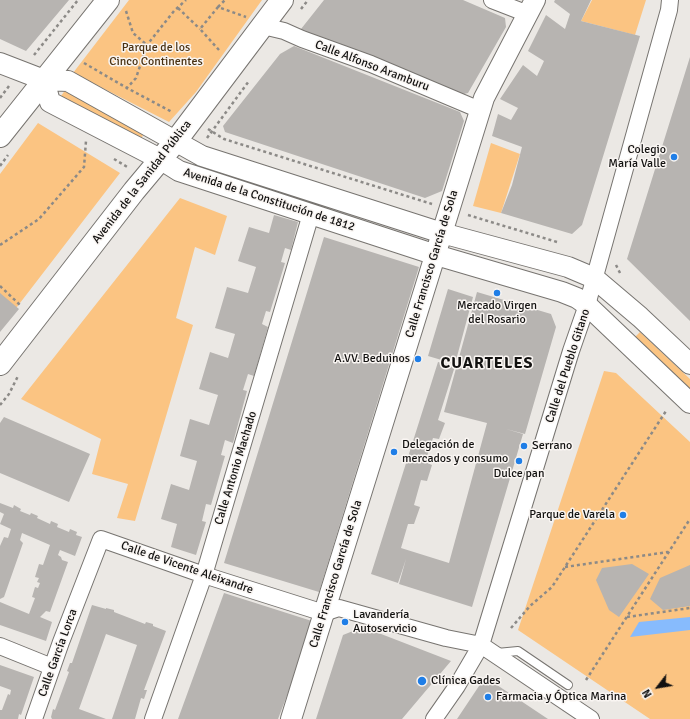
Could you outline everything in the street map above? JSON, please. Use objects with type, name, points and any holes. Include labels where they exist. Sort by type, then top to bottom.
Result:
[{"type":"main road","name":"Avenida de la Sanidad Pública","points":[[0,364],[129,198],[175,142],[255,22],[282,0]]},
{"type":"main road","points":[[4,145],[44,80],[116,2]]},
{"type":"street","points":[[492,0],[531,7]]},
{"type":"street","name":"Calle del Pueblo Gitano","points":[[434,719],[457,686],[488,650],[571,351],[587,305],[669,10],[670,0]]},
{"type":"street","name":"Calle Francisco García de Sola","points":[[291,719],[484,98],[531,7]]},
{"type":"street","name":"Calle Alfonso Aramburu","points":[[255,22],[284,31],[371,64],[480,110]]},
{"type":"street","points":[[0,63],[44,80]]},
{"type":"street","name":"Avenida de la Constitución de 1812","points":[[690,364],[640,317],[594,278],[568,267],[442,233],[202,156],[68,81],[44,80],[50,102],[160,159],[179,171],[436,255],[562,292],[577,298],[587,305],[690,403]]},
{"type":"street","name":"Calle Antonio Machado","points":[[153,719],[204,575],[311,214]]},
{"type":"street","name":"Calle de Vicente Aleixandre","points":[[82,588],[101,538],[204,575],[324,612]]},
{"type":"street","name":"Calle García Lorca","points":[[34,719],[82,588]]},
{"type":"street","points":[[324,612],[339,608],[488,650],[592,719]]},
{"type":"street","points":[[0,646],[52,667]]},
{"type":"lane","points":[[488,650],[518,651],[568,685]]},
{"type":"path","points":[[0,98],[78,0]]},
{"type":"path","points":[[200,29],[225,0]]},
{"type":"path","points":[[116,2],[133,32],[147,45]]},
{"type":"path","points":[[218,7],[255,22]]},
{"type":"path","points":[[178,8],[200,29],[221,53]]},
{"type":"path","points":[[78,59],[176,115]]},
{"type":"path","points":[[79,137],[92,146]]},
{"type":"path","points":[[0,166],[4,145]]},
{"type":"path","points":[[112,158],[132,170]]},
{"type":"path","points":[[0,286],[25,309]]},
{"type":"path","points":[[511,628],[530,606],[552,588],[666,411]]},
{"type":"path","points":[[586,680],[690,519]]},
{"type":"path","points":[[565,567],[669,552]]},
{"type":"path","points":[[627,617],[690,608]]},
{"type":"green space","name":"Parque de los Cinco Continentes","points":[[129,0],[262,0],[196,92],[169,122],[73,73]]},
{"type":"green space","points":[[592,0],[646,0],[635,35],[581,21]]},
{"type":"green space","points":[[66,89],[144,132],[141,140],[61,96]]},
{"type":"green space","points":[[38,123],[120,173],[0,329],[0,174]]},
{"type":"green space","points":[[491,143],[520,154],[501,213],[473,206]]},
{"type":"green space","points":[[180,198],[227,216],[215,255],[195,247],[176,318],[193,325],[135,521],[117,518],[128,484],[92,474],[101,439],[21,399]]},
{"type":"green space","points":[[640,332],[690,379],[690,390],[634,338]]},
{"type":"green space","name":"Parque de Varela","points":[[604,371],[616,373],[690,442],[690,719],[650,719],[518,630]]},
{"type":"water","points":[[690,617],[690,630],[630,637],[639,622]]},
{"type":"building","points":[[0,0],[69,0],[26,51],[0,39]]},
{"type":"building","points":[[324,0],[463,0],[505,18],[506,27],[468,93],[460,95],[306,35],[301,29]]},
{"type":"building","points":[[555,0],[591,0],[581,21],[640,36],[582,225],[572,234],[501,213],[512,185],[522,147],[492,136],[498,114],[511,120],[518,108],[500,99],[523,65],[537,76],[544,61],[528,51],[546,15],[565,29],[570,14],[554,2]]},
{"type":"building","points":[[294,46],[460,112],[464,121],[442,191],[425,198],[225,132],[223,126],[280,54]]},
{"type":"building","name":"Colegio María Valle","points":[[690,57],[690,321],[627,259]]},
{"type":"building","points":[[274,215],[298,222],[291,250],[285,248],[281,262],[285,263],[270,312],[266,311],[262,324],[268,327],[254,376],[248,374],[243,390],[247,391],[233,443],[225,440],[221,455],[225,456],[211,505],[206,504],[202,521],[206,522],[196,555],[171,547],[177,524],[161,519],[171,484],[189,490],[197,461],[180,456],[190,419],[209,425],[218,395],[199,389],[210,352],[228,358],[235,334],[215,328],[227,287],[248,293],[256,267],[238,261],[249,227],[269,233]]},
{"type":"building","points":[[324,237],[419,267],[319,592],[224,563]]},
{"type":"building","points":[[448,289],[473,297],[455,364],[428,356]]},
{"type":"building","points":[[477,292],[551,314],[556,327],[525,434],[506,429],[523,434],[472,607],[399,584],[406,559],[398,583],[371,574],[438,362],[455,366],[438,420],[445,423],[439,439],[433,438],[425,462],[432,465],[427,481],[421,480],[414,505],[420,507],[414,524],[408,524],[401,548],[449,563],[487,423],[444,412]]},
{"type":"building","points":[[0,293],[19,309],[0,332]]},
{"type":"building","points":[[4,417],[90,454],[69,502],[0,473],[0,423]]},
{"type":"building","points":[[0,503],[13,508],[14,505],[21,509],[20,511],[38,516],[37,518],[50,524],[51,521],[58,524],[57,527],[69,532],[70,529],[77,532],[76,535],[82,537],[75,556],[60,550],[58,555],[62,560],[68,562],[50,612],[46,611],[40,617],[52,622],[46,641],[0,625],[0,602],[29,614],[35,598],[32,597],[35,587],[38,588],[40,583],[37,582],[39,578],[35,577],[39,564],[43,565],[50,545],[22,533],[20,540],[23,543],[4,597],[0,599],[0,546],[4,537],[8,538],[11,529],[0,524],[4,514],[0,512]]},
{"type":"building","points":[[632,564],[649,574],[619,617],[609,610],[596,580],[602,568]]},
{"type":"building","points":[[690,565],[690,606],[663,610],[650,599],[660,578]]},
{"type":"building","points":[[224,593],[315,622],[278,719],[178,719]]},
{"type":"building","points":[[92,605],[114,610],[114,612],[145,624],[146,622],[153,624],[153,626],[166,631],[144,690],[147,690],[144,699],[141,698],[135,719],[112,719],[137,645],[106,634],[79,709],[106,719],[52,719],[51,717],[69,672],[67,671],[70,663],[72,663]]},
{"type":"building","points":[[363,627],[451,661],[402,719],[316,719],[343,635]]},
{"type":"building","points":[[0,665],[34,677],[21,715],[19,714],[18,719],[0,719],[0,710],[2,710],[11,690],[0,686]]},
{"type":"building","points":[[485,677],[548,719],[457,719]]},
{"type":"place","name":"Colegio María Valle","points":[[674,157]]},
{"type":"place","name":"Mercado Virgen del Rosario","points":[[497,293]]},
{"type":"place","name":"A.VV. Beduinos","points":[[418,359]]},
{"type":"place","name":"Serrano","points":[[524,446]]},
{"type":"place","name":"Delegación de mercados y consumo","points":[[394,452]]},
{"type":"place","name":"Dulce pan","points":[[519,461]]},
{"type":"place","name":"Parque de Varela","points":[[623,515]]},
{"type":"place","name":"Lavandería Autoservicio","points":[[345,622]]},
{"type":"place","name":"Clínica Gades","points":[[422,681]]},
{"type":"place","name":"Farmacia y Óptica Marina","points":[[488,697]]},
{"type":"district","name":"CUARTELES","points":[[487,364]]}]
